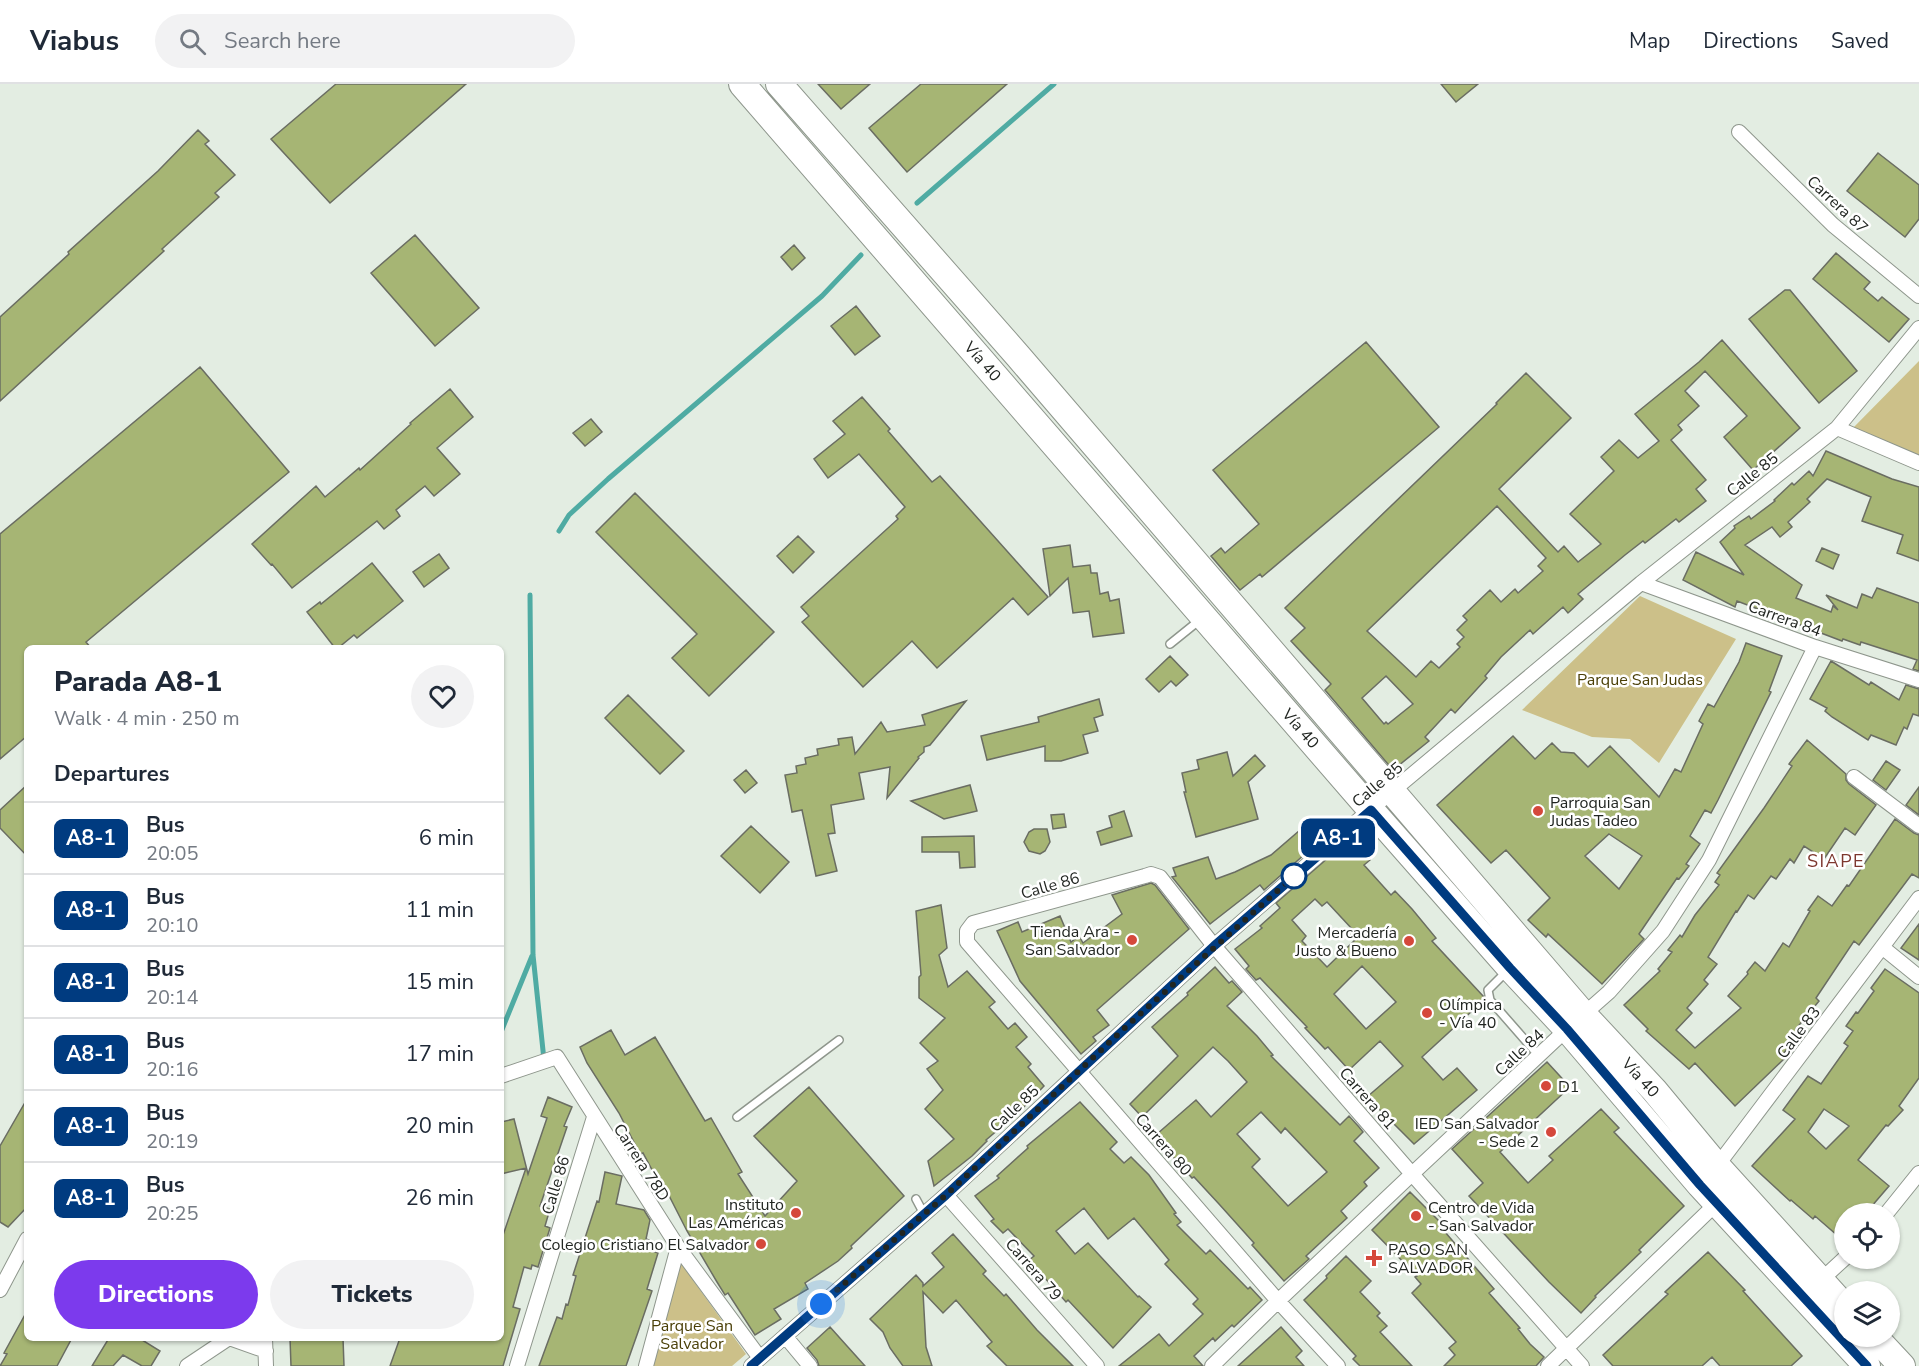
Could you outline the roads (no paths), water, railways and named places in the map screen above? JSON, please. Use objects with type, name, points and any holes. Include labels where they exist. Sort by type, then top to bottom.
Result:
[{"type":"highway","name":"Vía 40","points":[[742,84],[1510,968],[1654,1090],[1717,1166],[1834,1296]]},
{"type":"highway","name":"Vía 40","points":[[779,84],[1010,347],[1393,792],[1709,1194],[1867,1366]]},
{"type":"highway","points":[[1884,1347],[1902,1366]]},
{"type":"street","name":"Carrera 87","points":[[1739,132],[1833,225],[1919,296]]},
{"type":"street","name":"Calle 85","points":[[756,1362],[946,1195],[1214,946],[1371,810],[1641,583],[1837,428],[1919,328]]},
{"type":"street","points":[[1837,428],[1919,463]]},
{"type":"street","name":"Carrera 84","points":[[1641,583],[1815,646],[1919,680]]},
{"type":"street","name":"Calle 84","points":[[1212,1366],[1412,1174],[1609,992],[1663,931],[1709,860],[1815,646]]},
{"type":"street","points":[[1854,777],[1919,826]]},
{"type":"street","name":"Carrera 81","points":[[1156,875],[1160,877],[1214,946],[1582,1366]]},
{"type":"street","name":"Calle 86","points":[[967,942],[967,931],[973,923],[1145,876],[1156,875]]},
{"type":"street","name":"Calle 83","points":[[1548,1366],[1709,1194],[1717,1166],[1919,898]]},
{"type":"street","name":"Carrera 80","points":[[967,942],[1278,1301],[1338,1366]]},
{"type":"street","points":[[1882,947],[1919,977]]},
{"type":"street","name":"Carrera 78D","points":[[504,1075],[557,1057],[678,1247],[756,1362]]},
{"type":"street","name":"Calle 86","points":[[517,1366],[594,1117]]},
{"type":"street","points":[[1895,1203],[1919,1173]]},
{"type":"street","name":"Calle 83","points":[[1709,1194],[1737,1186]]},
{"type":"street","name":"Carrera 79","points":[[946,1195],[1096,1366]]},
{"type":"street","points":[[0,1290],[24,1245]]},
{"type":"street","points":[[646,1366],[678,1247]]},
{"type":"street","points":[[1820,1281],[1834,1268]]},
{"type":"street","points":[[785,1336],[810,1366]]},
{"type":"street","points":[[187,1366],[224,1341]]},
{"type":"street","points":[[245,1341],[266,1345],[266,1366]]},
{"type":"lane","points":[[1170,644],[1204,616]]},
{"type":"lane","points":[[1510,968],[1488,990],[1488,995],[1539,1056]]},
{"type":"lane","points":[[737,1117],[839,1041]]},
{"type":"lane","points":[[916,1199],[924,1214]]},
{"type":"waterway","points":[[917,203],[1054,84]]},
{"type":"waterway","points":[[559,531],[569,515],[608,479],[822,296],[861,255]]},
{"type":"waterway","points":[[530,595],[533,955],[544,1060]]},
{"type":"waterway","points":[[504,1025],[532,956]]},
{"type":"place","name":"Parroquia San Judas Tadeo","points":[[1538,811]]},
{"type":"place","name":"Tienda Ara - San Salvador","points":[[1132,940]]},
{"type":"place","name":"Mercadería Justo & Bueno","points":[[1409,941]]},
{"type":"place","name":"Olímpica - Vía 40","points":[[1427,1013]]},
{"type":"place","name":"D1","points":[[1546,1086]]},
{"type":"place","name":"IED San Salvador - Sede 2","points":[[1551,1132]]},
{"type":"place","name":"Instituto Las Américas","points":[[796,1213]]},
{"type":"place","name":"Centro de Vida - San Salvador","points":[[1416,1216]]},
{"type":"place","name":"Colegio Cristiano El Salvador","points":[[761,1244]]},
{"type":"place","name":"PASO SAN SALVADOR","points":[[1374,1258]]},
{"type":"district","name":"SIAPE","points":[[1836,861]]},
{"type":"park label","name":"Parque San Judas","points":[[1640,679]]},
{"type":"park label","name":"Parque San Salvador","points":[[692,1334]]}]
